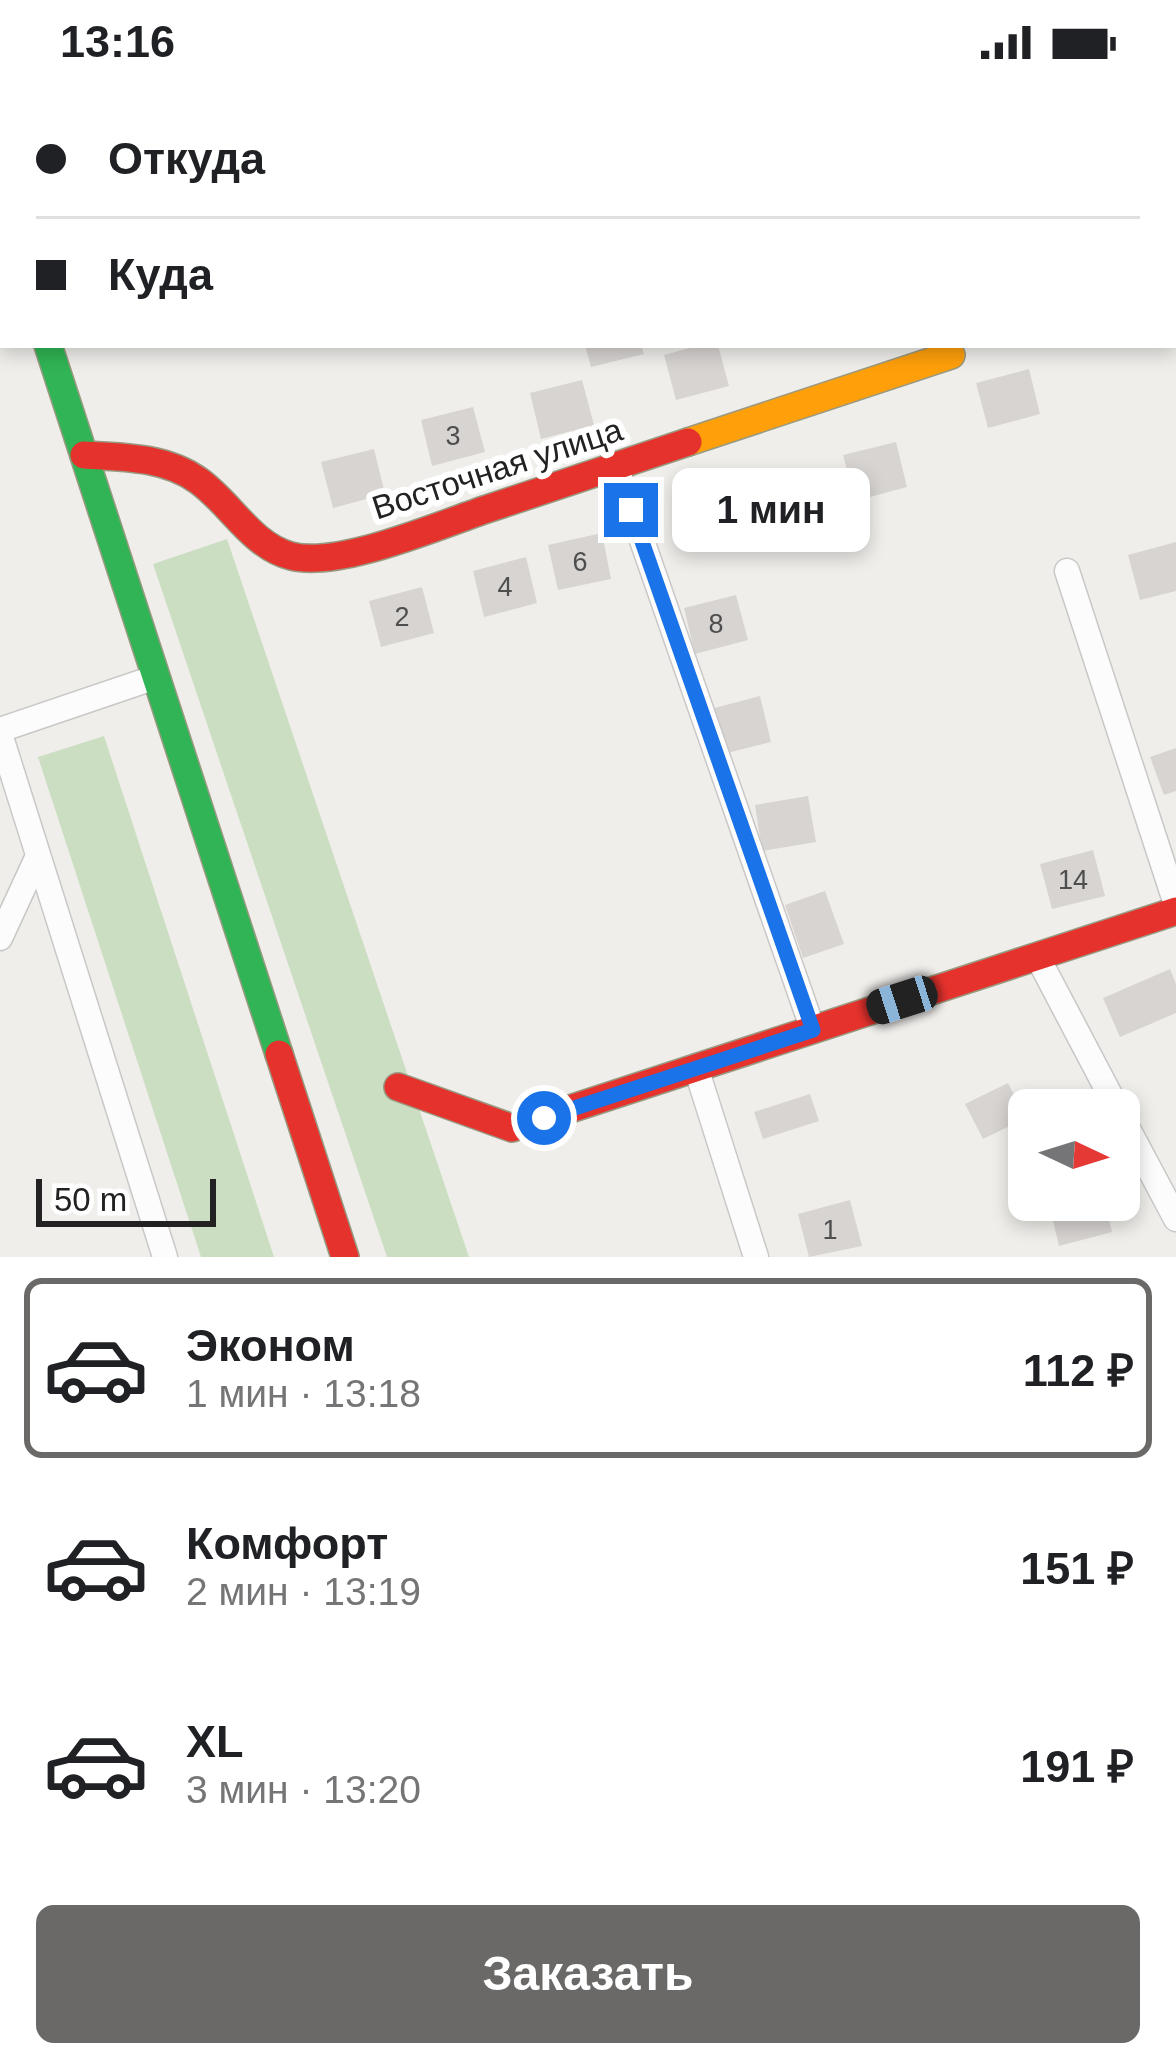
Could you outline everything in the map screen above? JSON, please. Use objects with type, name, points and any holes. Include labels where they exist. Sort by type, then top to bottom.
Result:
[{"type":"street","points":[[49,348],[345,1257]]},
{"type":"street","name":"Восточная улица","points":[[84,455],[134,458],[183,471],[210,489],[277,552],[309,560],[374,547],[951,355]]},
{"type":"street","points":[[616,466],[813,1030]]},
{"type":"street","points":[[398,1087],[512,1127],[1176,907],[1066,572]]},
{"type":"street","points":[[156,677],[0,732],[165,1257]]},
{"type":"street","points":[[0,938],[38,858]]},
{"type":"street","points":[[1037,956],[1107,1089]]},
{"type":"street","points":[[696,1068],[756,1257]]},
{"type":"street","points":[[1140,1151],[1176,1219]]},
{"type":"green space","points":[[227,539],[469,1257],[387,1257],[153,564]]},
{"type":"green space","points":[[104,736],[274,1257],[201,1257],[38,757]]},
{"type":"building","points":[[586,348],[642,348],[644,354],[591,367]]},
{"type":"building","points":[[690,348],[719,348],[729,386],[676,400],[664,355]]},
{"type":"building","points":[[1029,369],[1040,414],[988,428],[976,383]]},
{"type":"building","points":[[582,380],[594,425],[541,439],[530,393]]},
{"type":"building","points":[[473,407],[485,452],[432,466],[421,420]]},
{"type":"building","points":[[896,442],[907,487],[855,501],[843,455]]},
{"type":"building","points":[[374,449],[385,494],[333,508],[321,462]]},
{"type":"building","points":[[731,480],[742,508],[708,521],[697,492]]},
{"type":"building","points":[[602,533],[611,579],[558,590],[548,545]]},
{"type":"building","points":[[1176,542],[1176,591],[1140,600],[1128,555]]},
{"type":"building","points":[[526,557],[537,603],[484,617],[473,571]]},
{"type":"building","points":[[422,587],[434,633],[381,647],[369,601]]},
{"type":"building","points":[[736,595],[748,640],[695,654],[684,608]]},
{"type":"building","points":[[760,696],[771,742],[719,755],[707,710]]},
{"type":"building","points":[[1176,748],[1176,791],[1164,795],[1150,757]]},
{"type":"building","points":[[808,796],[816,842],[762,851],[755,805]]},
{"type":"building","points":[[1093,850],[1105,896],[1052,909],[1040,864]]},
{"type":"building","points":[[825,891],[844,944],[803,958],[785,905]]},
{"type":"building","points":[[1170,969],[1176,984],[1176,1013],[1120,1037],[1103,998]]},
{"type":"building","points":[[1008,1083],[1008,1127],[983,1139],[965,1104]]},
{"type":"building","points":[[810,1094],[819,1121],[763,1139],[754,1112]]},
{"type":"building","points":[[850,1200],[862,1246],[809,1257],[798,1214]]},
{"type":"building","points":[[1053,1221],[1109,1221],[1112,1232],[1059,1246]]},
{"type":"traffic: fast","points":[[49,348],[279,1054]]},
{"type":"traffic: slow","points":[[688,442],[951,355]]},
{"type":"traffic: jam","points":[[84,455],[173,467],[211,490],[277,551],[311,558],[389,543],[688,442]]},
{"type":"traffic: jam","points":[[398,1087],[512,1128],[1176,911]]},
{"type":"traffic: jam","points":[[279,1054],[345,1257]]},
{"type":"route","points":[[544,1118],[813,1030],[631,510]]}]
